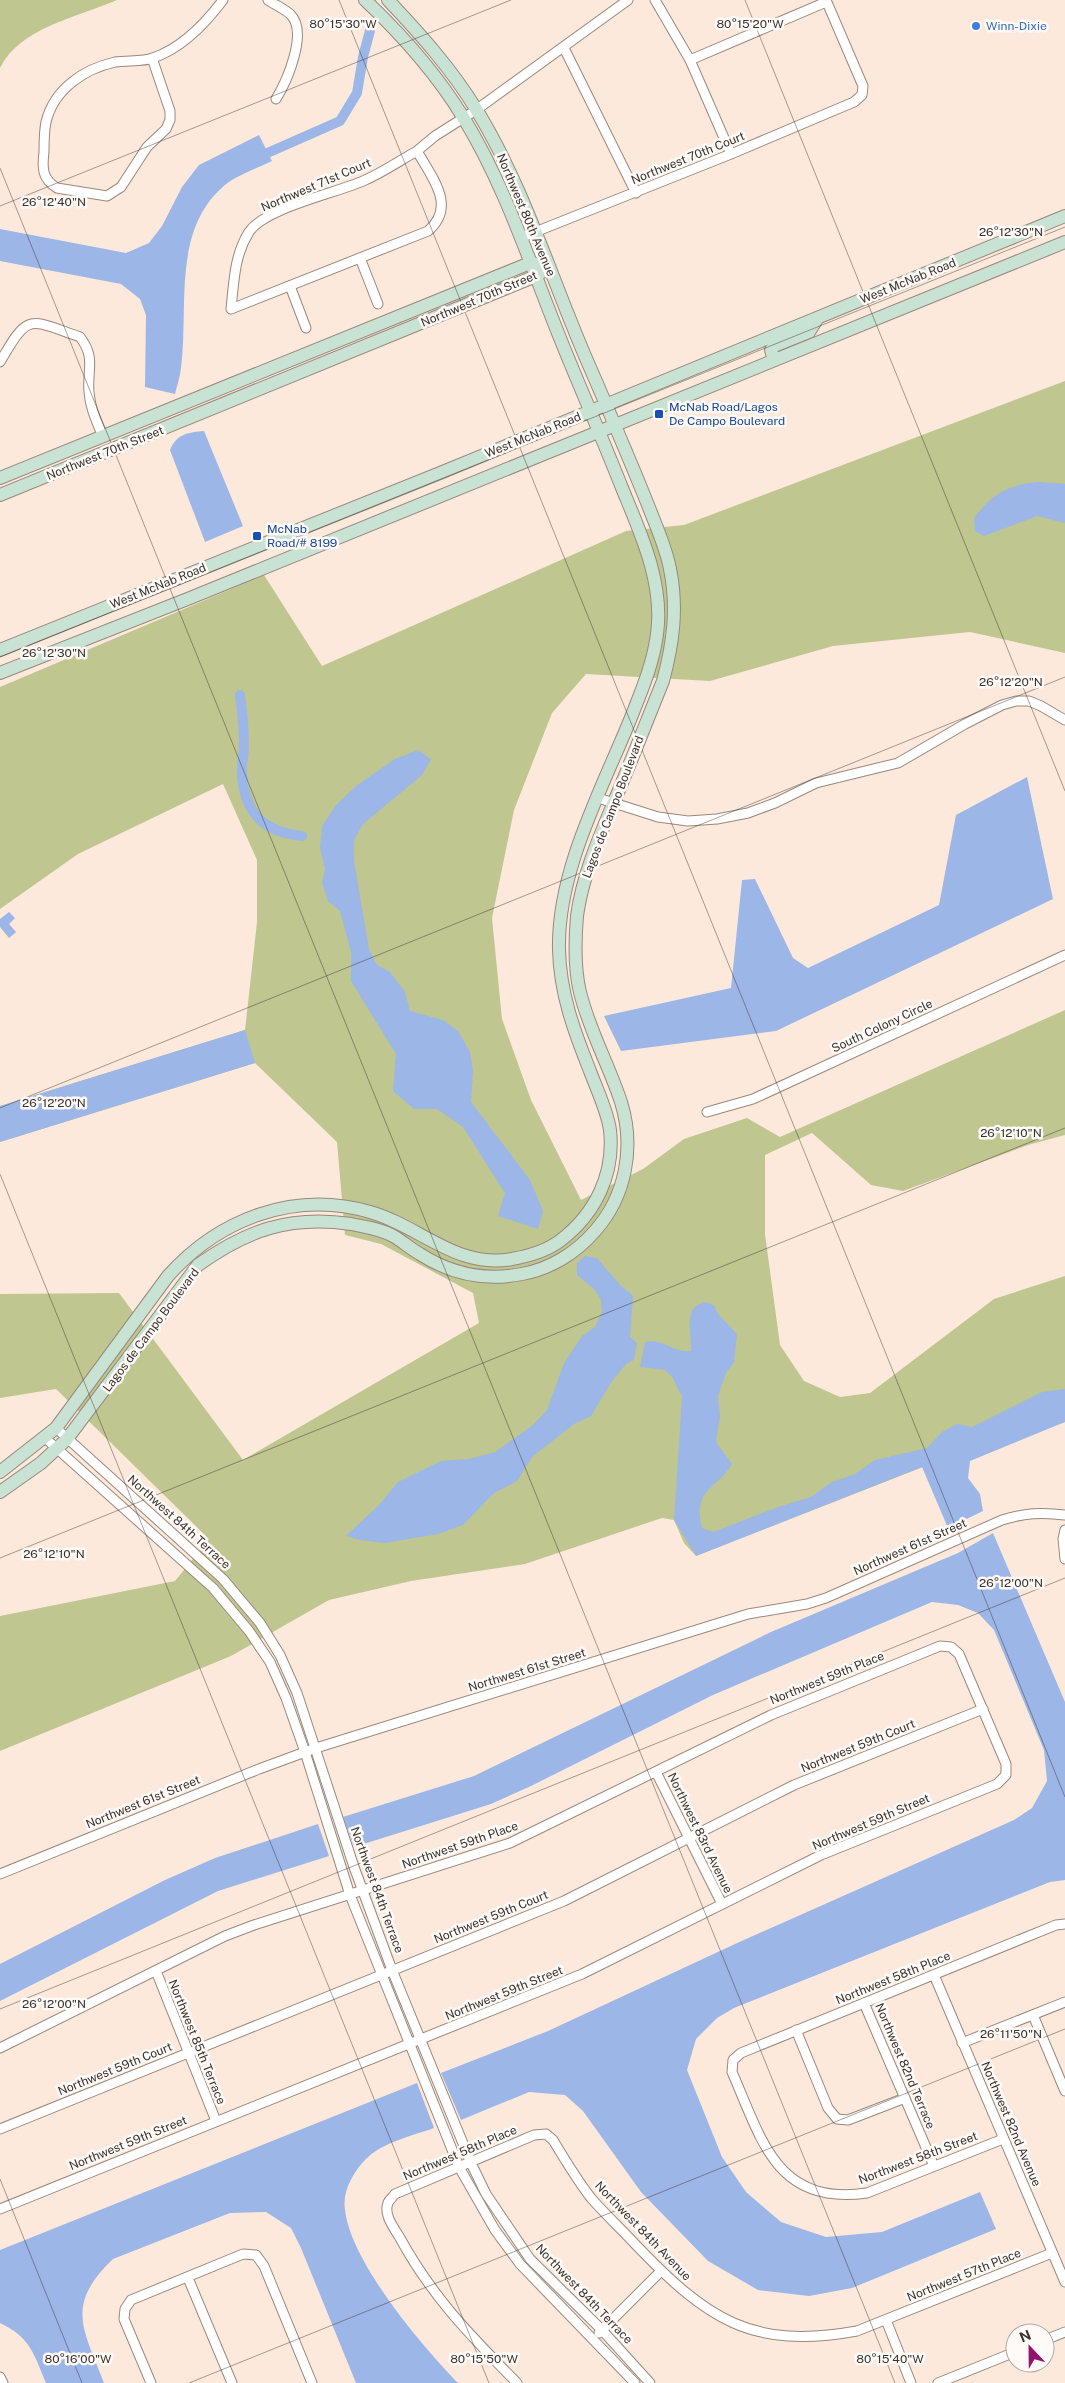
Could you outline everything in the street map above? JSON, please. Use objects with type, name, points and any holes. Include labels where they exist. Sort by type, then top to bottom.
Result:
[{"type":"street","points":[[152,58],[170,111],[170,120],[166,129],[142,154],[121,187],[107,196],[57,188],[50,184],[42,169],[46,123],[57,97],[81,76],[96,69],[127,60],[152,58],[182,42],[207,21],[223,0]]},
{"type":"street","points":[[268,0],[291,16],[298,34],[288,79],[276,99]]},
{"type":"street","name":"Northwest 80th Avenue","points":[[365,0],[398,32],[428,67],[464,118],[497,180],[590,411],[600,431]]},
{"type":"street","name":"Northwest 80th Avenue","points":[[388,0],[446,65],[476,110],[512,176],[615,424]]},
{"type":"street","name":"Northwest 71st Court","points":[[417,152],[438,189],[442,203],[442,215],[438,223],[428,231],[231,309],[234,269],[250,230],[260,222],[293,206],[364,180],[417,152],[435,136],[476,110],[564,48],[628,0]]},
{"type":"street","points":[[655,0],[690,60],[731,154]]},
{"type":"street","points":[[690,60],[826,1]]},
{"type":"street","name":"Northwest 70th Court","points":[[520,238],[636,193],[854,102],[862,95],[863,86],[826,1]]},
{"type":"street","points":[[564,48],[611,138],[636,193]]},
{"type":"street","name":"West McNab Road","points":[[0,650],[818,319],[1065,216]]},
{"type":"street","name":"West McNab Road","points":[[0,673],[1065,242]]},
{"type":"street","points":[[360,258],[378,304]]},
{"type":"street","name":"Northwest 70th Street","points":[[0,478],[530,262],[548,266]]},
{"type":"street","name":"Northwest 70th Street","points":[[0,495],[536,276],[548,266]]},
{"type":"street","points":[[290,286],[306,328]]},
{"type":"street","points":[[774,360],[771,350],[774,346],[809,332],[818,319]]},
{"type":"street","points":[[0,362],[18,330],[27,325],[43,324],[80,337],[90,356],[89,390],[91,406],[103,436]]},
{"type":"street","name":"Lagos de Campo Boulevard","points":[[0,1492],[19,1480],[68,1439],[106,1390],[182,1284],[198,1266],[220,1250],[276,1225],[308,1221],[338,1222],[366,1227],[393,1236],[421,1255],[446,1268],[471,1275],[503,1278],[535,1272],[564,1258],[588,1239],[606,1219],[620,1190],[627,1163],[625,1122],[621,1102],[591,1028],[580,990],[576,949],[578,916],[583,884],[662,681],[670,656],[674,630],[674,600],[670,568],[661,538],[615,424]]},
{"type":"street","name":"Lagos de Campo Boulevard","points":[[0,1472],[56,1428],[168,1276],[187,1255],[212,1236],[241,1220],[279,1209],[306,1205],[338,1205],[378,1215],[400,1223],[453,1252],[473,1259],[501,1261],[529,1256],[557,1243],[578,1225],[594,1206],[604,1184],[609,1160],[610,1130],[604,1106],[575,1034],[563,996],[559,950],[561,913],[568,877],[646,681],[658,630],[658,601],[645,545],[600,431]]},
{"type":"street","points":[[598,798],[662,818],[688,821],[717,820],[775,803],[816,783],[898,763],[1002,705],[1016,701],[1028,701],[1065,720]]},
{"type":"street","points":[[626,730],[641,736]]},
{"type":"street","name":"South Colony Circle","points":[[707,1112],[753,1099],[1065,955]]},
{"type":"street","points":[[610,1140],[625,1122]]},
{"type":"street","name":"Northwest 84th Terrace","points":[[56,1428],[223,1579],[255,1617],[283,1663],[297,1693],[362,1891],[392,1970],[471,2163],[505,2224],[530,2259],[602,2330],[650,2383]]},
{"type":"street","name":"Northwest 84th Terrace","points":[[44,1437],[212,1588],[249,1630],[274,1671],[305,1752],[350,1895],[459,2167],[495,2230],[520,2264],[635,2383]]},
{"type":"street","name":"Northwest 61st Street","points":[[0,1874],[316,1748],[748,1614],[807,1604],[826,1598],[1002,1520],[1020,1514],[1040,1512],[1065,1515]]},
{"type":"street","points":[[1065,1530],[1065,1559]]},
{"type":"street","name":"Northwest 59th Place","points":[[0,2048],[225,1936],[510,1843],[771,1715],[940,1646],[951,1647],[959,1654],[983,1709]]},
{"type":"street","name":"Northwest 59th Street","points":[[0,2209],[216,2121],[421,2041],[582,1974],[821,1855],[997,1784],[1006,1775],[1006,1764],[983,1709]]},
{"type":"street","name":"Northwest 59th Court","points":[[0,2129],[564,1901],[794,1785],[983,1709]]},
{"type":"street","name":"Northwest 83rd Avenue","points":[[656,1772],[722,1904]]},
{"type":"street","name":"Northwest 58th Place","points":[[733,2060],[741,2053],[796,2030],[1056,1925],[1065,1924]]},
{"type":"street","name":"Northwest 85th Terrace","points":[[156,1972],[216,2121]]},
{"type":"street","name":"Northwest 82nd Avenue","points":[[934,1975],[1065,2282]]},
{"type":"street","points":[[962,2043],[1065,2002]]},
{"type":"street","name":"Northwest 82nd Terrace","points":[[864,2003],[934,2166]]},
{"type":"street","points":[[1033,2015],[1065,2091]]},
{"type":"street","points":[[796,2030],[828,2108],[837,2119],[848,2120],[905,2098]]},
{"type":"street","name":"Northwest 58th Street","points":[[733,2060],[732,2072],[773,2162],[790,2179],[811,2188],[847,2196],[868,2193],[1003,2139]]},
{"type":"street","name":"Northwest 58th Place","points":[[517,2383],[464,2330],[437,2297],[414,2264],[388,2216],[387,2203],[395,2194],[534,2135],[546,2134]]},
{"type":"street","name":"Northwest 84th Avenue","points":[[546,2134],[553,2140],[592,2198],[661,2271],[695,2301],[717,2315],[742,2326],[793,2338],[824,2337],[857,2331],[886,2320]]},
{"type":"street","name":"Northwest 57th Place","points":[[886,2320],[1052,2253]]},
{"type":"street","points":[[150,2383],[124,2319],[125,2309],[131,2300],[243,2254],[256,2255],[264,2266],[312,2383]]},
{"type":"street","points":[[593,2338],[661,2271]]},
{"type":"street","points":[[188,2278],[232,2383]]},
{"type":"street","points":[[886,2320],[911,2383]]},
{"type":"street","points":[[938,2383],[1005,2356]]},
{"type":"street","points":[[0,2377],[3,2383]]},
{"type":"green space","points":[[0,0],[117,0],[36,33],[21,42],[9,54],[0,68]]},
{"type":"green space","points":[[1065,381],[1065,653],[970,632],[833,646],[710,681],[586,674],[552,713],[514,810],[492,918],[502,1019],[531,1100],[581,1200],[643,1169],[684,1139],[747,1118],[780,1137],[1065,1010],[1065,1135],[1028,1145],[903,1191],[871,1185],[812,1133],[765,1155],[765,1234],[780,1345],[804,1381],[840,1397],[870,1393],[994,1299],[1065,1276],[1065,1422],[923,1467],[696,1556],[684,1543],[674,1520],[662,1518],[525,1564],[411,1581],[329,1600],[231,1656],[0,1751],[0,1616],[175,1581],[209,1539],[56,1389],[0,1398],[0,1294],[119,1293],[243,1460],[479,1323],[473,1293],[381,1244],[345,1235],[337,1142],[255,1063],[0,1142],[0,1106],[245,1030],[257,922],[257,860],[223,784],[78,854],[0,909],[0,687],[264,575],[322,666],[626,531],[684,525]]},
{"type":"water","points":[[259,135],[272,161],[241,175],[225,185],[208,203],[196,224],[189,247],[186,271],[181,368],[175,394],[145,387],[146,315],[140,299],[121,284],[0,261],[0,229],[126,253],[149,243],[162,226],[182,187],[199,165]]},
{"type":"water","points":[[204,431],[243,526],[205,542],[170,450],[179,437],[193,432]]},
{"type":"water","points":[[1040,482],[1065,484],[1065,523],[1037,516],[984,536],[975,531],[974,518],[995,496],[1002,491],[1019,485]]},
{"type":"water","points":[[418,750],[431,759],[422,775],[363,824],[354,840],[354,861],[369,949],[377,965],[390,972],[405,992],[410,1011],[443,1020],[458,1031],[470,1052],[473,1071],[471,1102],[530,1180],[543,1211],[538,1229],[498,1216],[505,1193],[463,1127],[437,1109],[414,1109],[393,1091],[396,1054],[351,981],[351,952],[340,911],[328,901],[322,883],[325,869],[320,848],[322,826],[336,805],[356,786],[395,759]]},
{"type":"water","points":[[1027,777],[1053,899],[776,1031],[621,1051],[604,1016],[731,988],[742,880],[755,879],[793,958],[808,968],[939,905],[956,815]]},
{"type":"water","points":[[9,912],[15,918],[9,924],[16,932],[9,938],[0,927],[0,919]]},
{"type":"water","points":[[245,1030],[255,1063],[0,1142],[0,1106]]},
{"type":"water","points":[[585,1256],[597,1258],[620,1285],[633,1296],[630,1337],[637,1343],[634,1360],[626,1364],[612,1381],[591,1416],[574,1424],[532,1457],[517,1481],[494,1493],[463,1525],[438,1534],[385,1543],[346,1536],[380,1504],[398,1482],[441,1461],[469,1459],[495,1452],[533,1425],[547,1410],[564,1363],[582,1336],[595,1327],[602,1312],[601,1300],[595,1290],[577,1275],[577,1263]]},
{"type":"water","points":[[705,1302],[714,1305],[718,1314],[737,1334],[734,1362],[726,1373],[718,1396],[720,1416],[716,1442],[732,1464],[703,1497],[700,1505],[702,1528],[713,1532],[781,1506],[811,1497],[832,1482],[855,1474],[875,1460],[927,1448],[942,1432],[957,1424],[972,1427],[1042,1392],[1065,1389],[1065,1422],[970,1461],[968,1478],[980,1494],[983,1511],[948,1528],[922,1467],[696,1556],[674,1520],[682,1397],[673,1378],[665,1370],[640,1367],[645,1342],[657,1342],[679,1350],[691,1351],[691,1315],[693,1309]]},
{"type":"water","points":[[993,1533],[1065,1702],[1065,1880],[1050,1882],[734,2008],[717,2018],[696,2039],[687,2070],[722,2157],[746,2192],[781,2222],[826,2237],[882,2232],[980,2192],[996,2229],[852,2288],[809,2296],[758,2290],[708,2261],[641,2192],[583,2111],[565,2095],[529,2092],[461,2120],[441,2073],[548,2031],[735,1944],[1014,1820],[1032,1808],[1047,1781],[1044,1750],[994,1630],[978,1613],[958,1605],[932,1602],[713,1695],[491,1804],[354,1847],[343,1817],[474,1776],[771,1632],[958,1553]]},
{"type":"water","points":[[318,1824],[329,1856],[218,1891],[0,2001],[0,1964],[165,1880],[215,1858]]},
{"type":"water","points":[[417,2083],[434,2128],[389,2144],[366,2159],[357,2170],[347,2189],[345,2210],[350,2231],[360,2254],[374,2278],[408,2325],[458,2383],[356,2383],[291,2228],[266,2212],[230,2213],[113,2259],[88,2291],[83,2305],[85,2332],[104,2383],[46,2383],[34,2355],[25,2340],[0,2323],[0,2250]]},
{"type":"waterway","points":[[256,158],[340,121],[357,93],[363,57],[372,23]]},
{"type":"waterway","points":[[240,695],[244,739],[242,775],[247,800],[259,819],[267,825],[289,834],[302,836]]},
{"type":"place","name":"Winn-Dixie","points":[[976,26]]},
{"type":"place","name":"McNab Road/Lagos De Campo Boulevard","points":[[659,414]]},
{"type":"place","name":"McNab Road/# 8199","points":[[257,536]]}]
